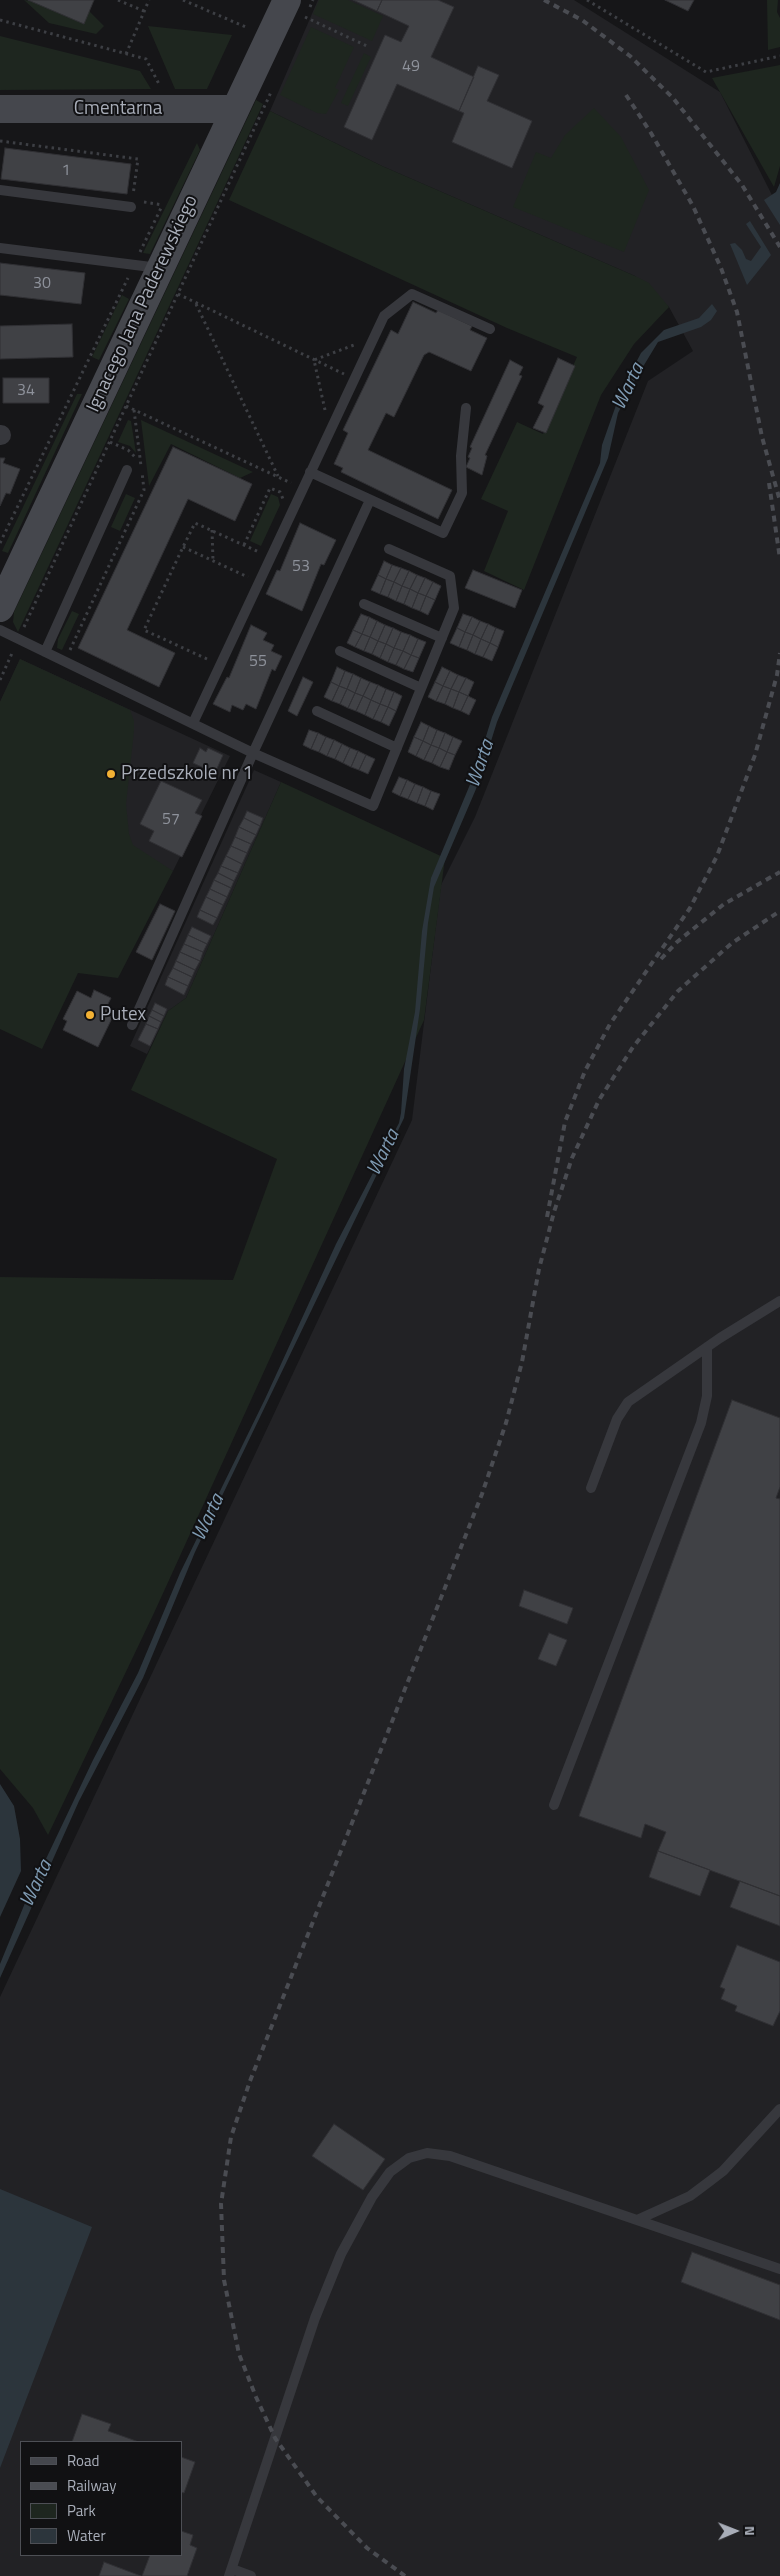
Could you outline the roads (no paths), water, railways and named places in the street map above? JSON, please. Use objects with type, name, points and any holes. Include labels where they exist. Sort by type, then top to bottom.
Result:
[{"type":"main road","name":"Ignacego Jana Paderewskiego","points":[[0,608],[147,266],[236,109],[296,9]]},
{"type":"main road","name":"Cmentarna","points":[[0,109],[236,109]]},
{"type":"lane","points":[[0,190],[131,204]]},
{"type":"lane","points":[[0,248],[147,266]]},
{"type":"lane","points":[[193,723],[384,316],[412,294],[490,330]]},
{"type":"lane","points":[[310,472],[443,533],[462,493],[461,456],[466,408]]},
{"type":"lane","points":[[45,652],[127,470]]},
{"type":"lane","points":[[132,1025],[253,753],[370,500]]},
{"type":"lane","points":[[0,630],[253,753],[373,806],[454,608],[450,576],[390,549]]},
{"type":"lane","points":[[364,604],[442,638]]},
{"type":"lane","points":[[340,651],[421,688]]},
{"type":"lane","points":[[317,710],[397,748]]},
{"type":"lane","points":[[591,1488],[621,1409],[707,1347],[780,1301]]},
{"type":"lane","points":[[554,1805],[701,1423],[707,1396],[707,1347]]},
{"type":"lane","points":[[636,2220],[690,2196],[723,2171],[780,2109]]},
{"type":"lane","points":[[251,2576],[230,2573],[315,2318],[341,2254],[372,2197],[390,2172],[409,2158],[427,2152],[450,2156],[780,2269]]},
{"type":"water","points":[[780,183],[780,225],[764,200],[776,192]]},
{"type":"water","points":[[750,221],[771,255],[747,285],[730,244],[735,243],[742,250],[746,259],[751,261],[761,247],[746,224]]},
{"type":"water","name":"Warta","points":[[712,304],[717,311],[711,320],[701,327],[658,342],[618,413],[608,458],[497,722],[476,789],[434,887],[428,923],[420,1009],[404,1118],[195,1552],[143,1678],[79,1801],[0,1978],[0,1964],[25,1903],[93,1760],[138,1673],[180,1573],[265,1399],[336,1244],[399,1123],[404,1069],[415,1012],[422,931],[431,878],[474,775],[492,717],[600,463],[602,445],[621,391],[641,353],[664,330],[699,318]]},
{"type":"water","points":[[0,1784],[14,1806],[20,1839],[21,1871],[0,1917]]},
{"type":"water","points":[[0,2189],[92,2227],[0,2468]]},
{"type":"railway","points":[[544,0],[582,20],[630,56],[673,98],[742,185],[780,247]]},
{"type":"railway","points":[[626,95],[651,133],[693,206],[721,268],[737,312],[762,437],[780,501]]},
{"type":"railway","points":[[769,483],[780,559]]},
{"type":"railway","points":[[547,1217],[565,1122],[585,1071],[610,1024],[690,908],[717,856],[755,755],[777,675],[780,653]]},
{"type":"railway","points":[[661,959],[677,942],[724,904],[780,872]]},
{"type":"railway","points":[[405,2576],[367,2548],[317,2497],[275,2438],[256,2397],[239,2354],[224,2280],[221,2204],[231,2137],[250,2081],[482,1494],[506,1423],[522,1362],[539,1269],[554,1212],[572,1158],[599,1100],[633,1047],[678,991],[732,943],[780,911]]},
{"type":"place","name":"Przedszkole nr 1","points":[[111,774]]},
{"type":"place","name":"Putex","points":[[90,1015]]}]
